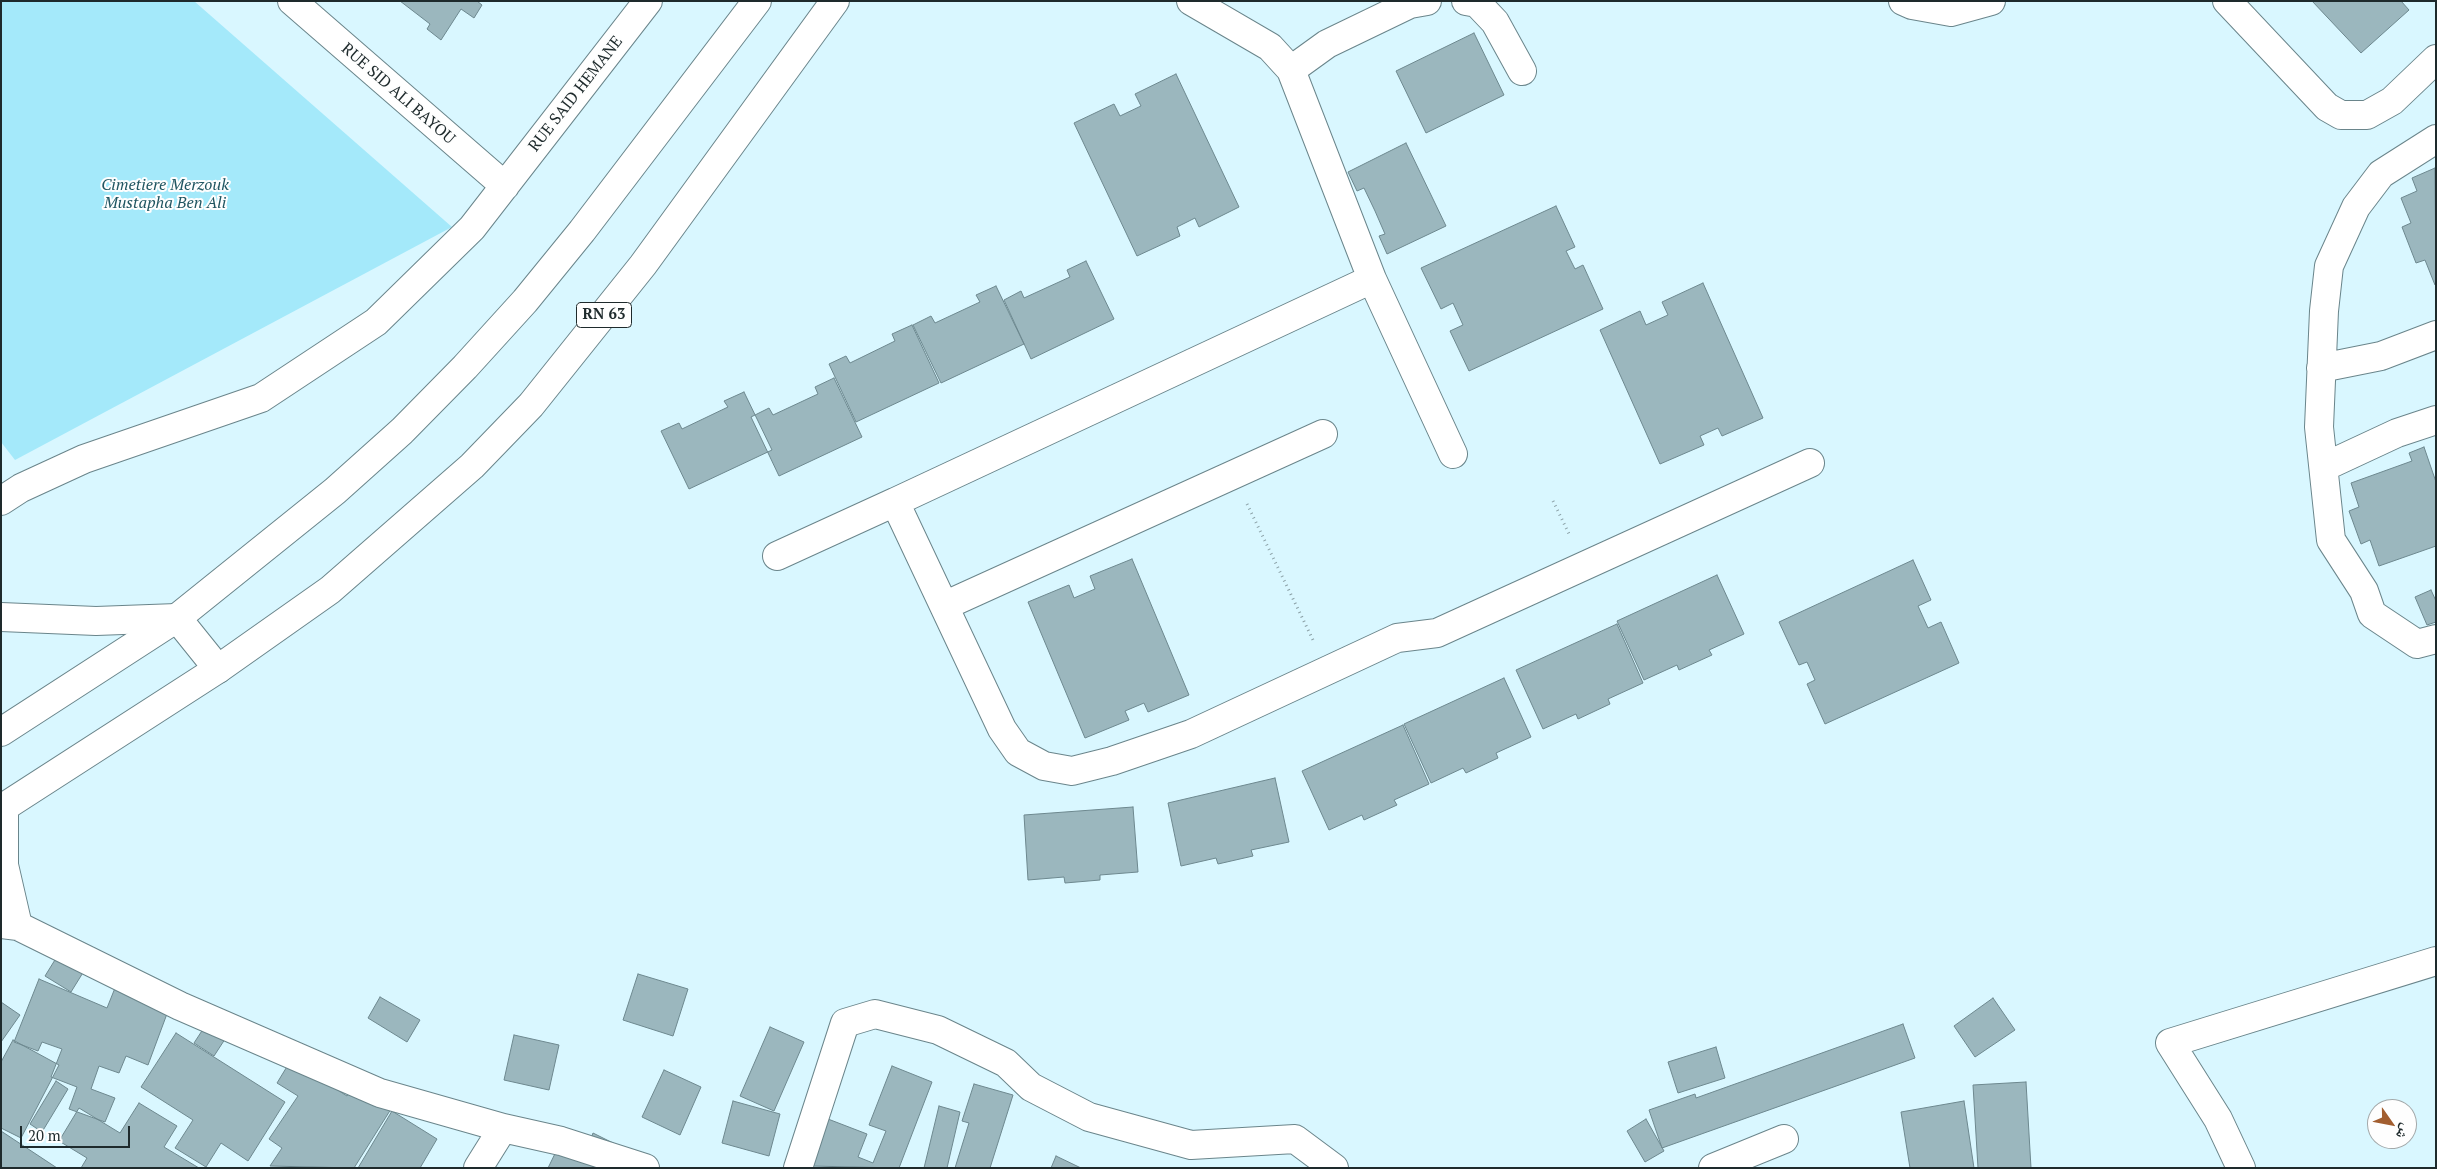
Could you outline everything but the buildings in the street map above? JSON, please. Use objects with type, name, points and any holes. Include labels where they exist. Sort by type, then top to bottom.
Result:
[{"type":"street","name":"RUE SID ALI BAYOU","points":[[292,1],[505,186]]},
{"type":"street","name":"RUE SAID HEMANE","points":[[1,501],[21,488],[84,459],[261,398],[376,322],[472,228],[648,1]]},
{"type":"street","points":[[1,732],[176,618],[335,491],[402,431],[465,367],[525,301],[582,231],[757,1]]},
{"type":"street","name":"RN 63","points":[[218,669],[330,590],[472,466],[531,405],[643,265],[835,1]]},
{"type":"street","points":[[1191,1],[1270,47],[1291,70],[1372,279],[1453,454]]},
{"type":"street","points":[[1291,70],[1327,44],[1410,4],[1427,1]]},
{"type":"street","points":[[1466,1],[1477,3],[1495,22],[1522,70]]},
{"type":"street","points":[[1903,1],[1912,5],[1951,12],[1991,1]]},
{"type":"street","points":[[2227,1],[2327,107],[2341,115],[2367,115],[2392,101],[2436,59]]},
{"type":"street","points":[[2436,139],[2381,174],[2356,207],[2330,266],[2324,311],[2319,427],[2331,540],[2364,591],[2372,614],[2417,644],[2436,638]]},
{"type":"street","points":[[777,556],[1372,279]]},
{"type":"street","points":[[2321,368],[2382,356],[2436,335]]},
{"type":"street","points":[[2324,467],[2396,433],[2436,420]]},
{"type":"street","points":[[944,606],[1323,434]]},
{"type":"street","points":[[895,502],[1002,729],[1018,752],[1044,766],[1072,771],[1121,758],[1191,734],[1397,638],[1437,633],[1810,463]]},
{"type":"street","points":[[1,617],[96,621],[176,618]]},
{"type":"street","points":[[176,618],[218,669],[3,808],[4,865],[10,925],[180,1006],[380,1093],[503,1128],[561,1141],[644,1168]]},
{"type":"street","points":[[2241,1168],[2218,1119],[2170,1043],[2436,962]]},
{"type":"street","points":[[798,1168],[845,1023],[875,1014],[938,1030],[1006,1062],[1031,1087],[1089,1116],[1191,1145],[1296,1139],[1334,1168]]},
{"type":"street","points":[[478,1168],[503,1128]]},
{"type":"street","points":[[1713,1168],[1784,1139]]},
{"type":"path","points":[[1243,496],[1327,670]]},
{"type":"path","points":[[1553,501],[1584,566]]},
{"type":"green space","name":"Cimetiere Merzouk Mustapha Ben Ali","points":[[1,1],[194,1],[452,227],[15,460],[1,442]]}]
